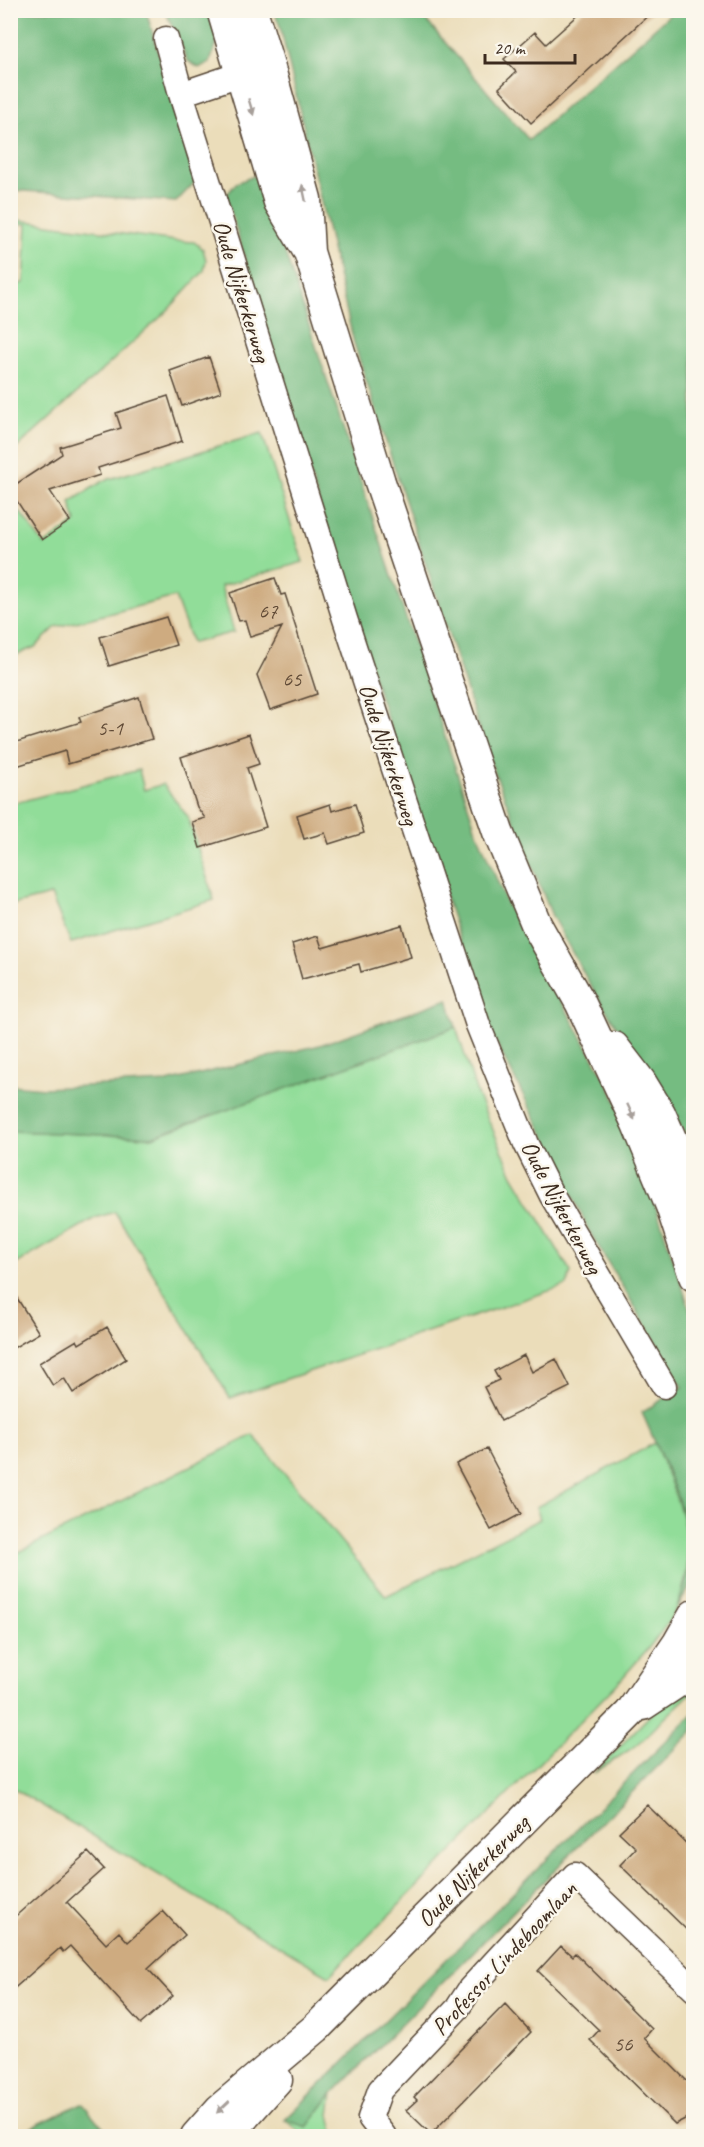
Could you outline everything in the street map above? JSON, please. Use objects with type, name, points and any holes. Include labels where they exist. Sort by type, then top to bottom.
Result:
[{"type":"street","points":[[222,10],[279,202],[309,252],[380,482],[498,832],[537,926],[580,1002],[637,1124],[667,1196],[693,1276]]},
{"type":"street","points":[[252,10],[306,199],[309,252]]},
{"type":"street","name":"Oude Nijkerkerweg","points":[[166,39],[181,94],[352,641],[478,1025],[526,1144],[552,1196],[664,1386]]},
{"type":"street","points":[[181,94],[269,65]]},
{"type":"street","points":[[580,1002],[641,1082],[660,1113],[693,1192]]},
{"type":"street","name":"Oude Nijkerkerweg","points":[[196,2136],[220,2109],[316,2028],[630,1713],[678,1643],[693,1615]]},
{"type":"street","name":"Oude Nijkerkerweg","points":[[630,1713],[660,1695],[689,1672],[693,1666]]},
{"type":"street","name":"Professor Lindeboomlaan","points":[[384,2136],[370,2118],[380,2090],[457,2009],[470,1989],[575,1875],[693,1989]]},
{"type":"street","name":"Oude Nijkerkerweg","points":[[227,2136],[268,2092],[316,2028]]},
{"type":"green space","points":[[10,11],[146,11],[196,181],[176,202],[11,190]]},
{"type":"green space","points":[[165,11],[212,11],[219,37],[210,62],[199,68],[188,61]]},
{"type":"green space","points":[[274,11],[418,11],[529,140],[674,11],[693,11],[693,1143],[690,1142],[592,988],[552,916],[487,753],[354,343],[280,26]]},
{"type":"green space","points":[[259,174],[476,830],[509,909],[609,1085],[639,1156],[693,1319],[693,1582],[677,1608],[688,1572],[689,1552],[686,1531],[675,1490],[642,1412],[683,1387],[589,1231],[546,1139],[490,1031],[354,618],[226,196],[236,183]]},
{"type":"green space","points":[[11,219],[194,242],[203,249],[206,260],[204,271],[166,312],[11,453],[11,286],[24,283],[27,224],[11,223]]},
{"type":"green space","points":[[262,433],[303,562],[221,586],[234,632],[192,643],[175,597],[56,627],[35,647],[11,657],[11,513],[20,512],[44,545],[76,522],[70,502],[103,481]]},
{"type":"green space","points":[[139,770],[144,790],[163,784],[188,817],[214,900],[71,943],[51,895],[11,905],[11,804]]},
{"type":"green space","points":[[448,999],[456,1027],[152,1137],[11,1131],[11,1085],[44,1088],[167,1082],[320,1045]]},
{"type":"green space","points":[[456,1027],[477,1094],[513,1175],[571,1272],[567,1285],[230,1398],[115,1212],[95,1218],[11,1267],[11,1131],[152,1137]]},
{"type":"green space","points":[[253,1435],[386,1596],[540,1519],[536,1507],[655,1443],[676,1496],[685,1532],[687,1569],[680,1599],[670,1620],[656,1639],[616,1685],[329,1976],[11,1787],[11,1556]]},
{"type":"green space","points":[[693,1677],[693,1691],[637,1745],[594,1773],[658,1707]]},
{"type":"green space","points":[[693,1714],[693,1731],[333,2093],[307,2127],[285,2120]]},
{"type":"green space","points":[[333,2093],[330,2115],[335,2136],[305,2136],[285,2120],[307,2127]]},
{"type":"green space","points":[[82,2103],[110,2136],[14,2136]]},
{"type":"building","points":[[584,10],[654,10],[531,123],[499,88],[516,72],[504,59],[535,32],[546,44]]},
{"type":"building","points":[[209,357],[221,392],[182,406],[170,371]]},
{"type":"building","points":[[168,396],[182,441],[98,468],[100,475],[50,491],[70,521],[42,540],[17,501],[10,503],[10,488],[62,454],[60,447],[121,428],[116,413]]},
{"type":"building","points":[[275,578],[281,595],[285,594],[317,694],[270,710],[257,675],[282,627],[250,637],[245,620],[239,621],[230,593]]},
{"type":"building","points":[[166,617],[176,645],[109,666],[100,637]]},
{"type":"building","points":[[139,697],[152,739],[68,764],[65,751],[10,768],[10,744],[81,722],[79,717]]},
{"type":"building","points":[[249,734],[259,764],[247,768],[266,827],[200,848],[192,822],[205,818],[197,807],[181,757]]},
{"type":"building","points":[[330,804],[332,811],[355,804],[364,833],[329,844],[325,833],[304,839],[297,815]]},
{"type":"building","points":[[402,925],[411,957],[361,972],[359,964],[302,979],[292,944],[318,936],[322,948]]},
{"type":"building","points":[[10,1287],[39,1333],[10,1350]]},
{"type":"building","points":[[107,1327],[126,1359],[73,1393],[64,1378],[53,1386],[39,1363],[77,1340],[79,1344]]},
{"type":"building","points":[[524,1355],[532,1372],[556,1359],[570,1387],[501,1421],[484,1387],[499,1380],[494,1371]]},
{"type":"building","points":[[487,1449],[521,1514],[491,1530],[456,1464]]},
{"type":"building","points":[[647,1805],[693,1850],[693,1936],[620,1865],[636,1848],[619,1832]]},
{"type":"building","points":[[88,1852],[104,1869],[67,1902],[106,1944],[119,1932],[128,1942],[163,1911],[185,1935],[148,1969],[173,1996],[141,2024],[70,1946],[63,1952],[60,1948],[10,1992],[10,1921]]},
{"type":"building","points":[[561,1946],[572,1956],[575,1953],[652,2029],[644,2038],[693,2087],[693,2115],[675,2124],[590,2040],[599,2030],[538,1971]]},
{"type":"building","points":[[505,2004],[531,2032],[431,2134],[406,2110],[417,2100],[414,2097]]}]
